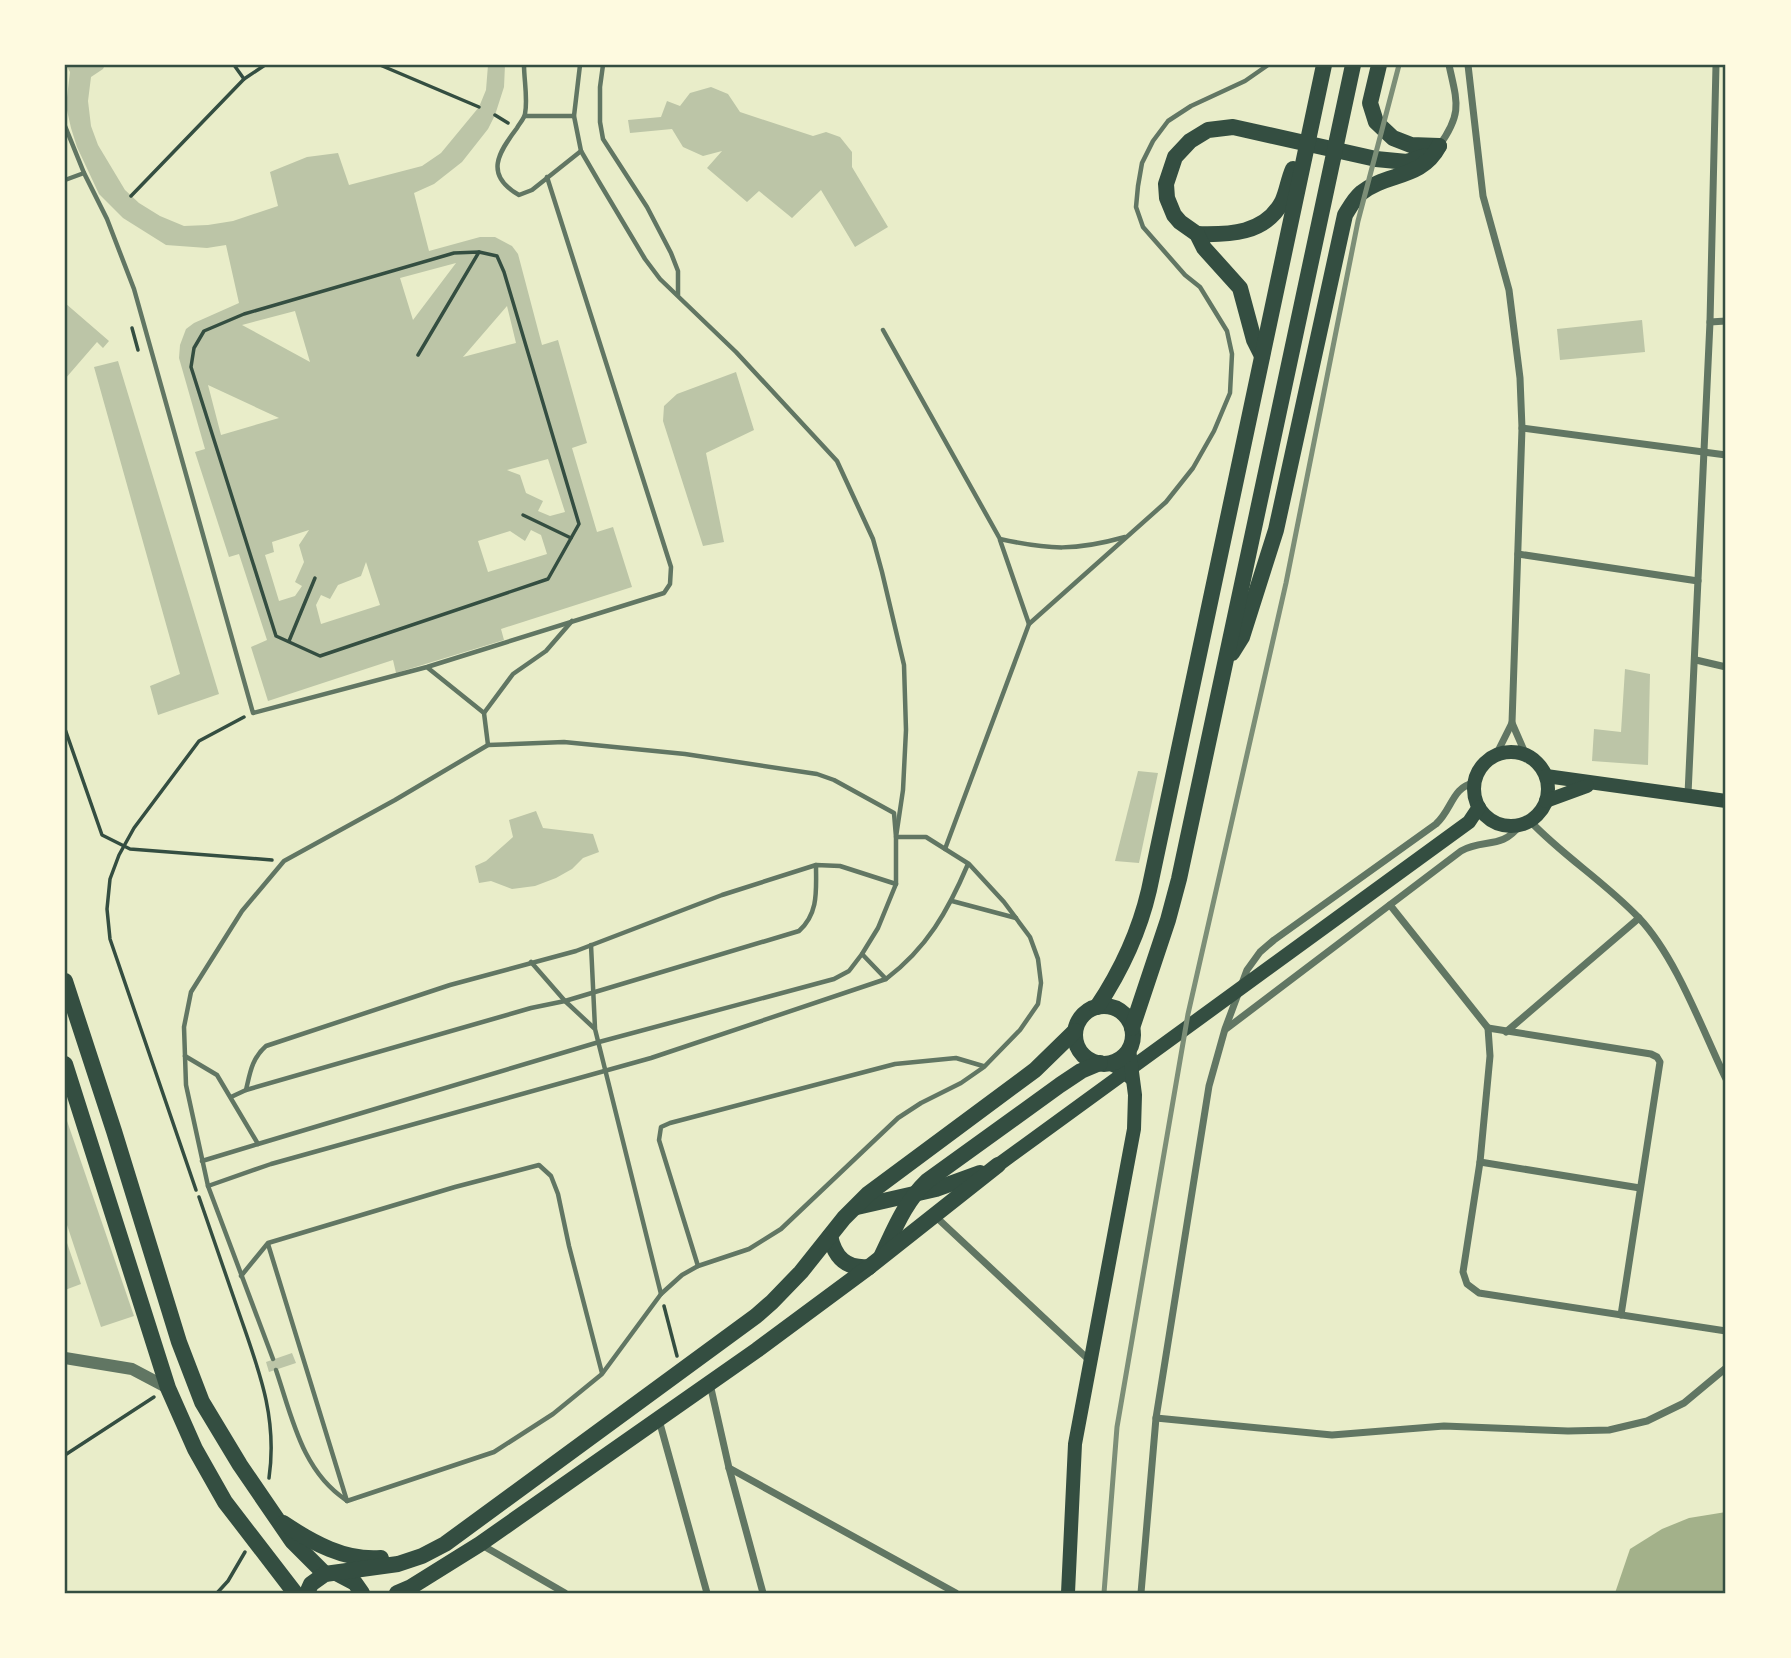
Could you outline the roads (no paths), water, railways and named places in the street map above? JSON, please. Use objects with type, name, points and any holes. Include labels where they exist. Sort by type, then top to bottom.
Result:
[{"type":"main road","points":[[307,1593],[311,1584],[329,1573],[398,1564],[445,1544],[681,1371],[772,1302],[868,1194],[1035,1070],[1075,1031],[1082,1016],[1097,1007],[1120,969],[1143,917],[1324,65]]},
{"type":"main road","points":[[1068,1593],[1074,1444],[1132,1146],[1136,1112],[1129,1049],[1132,1028],[1177,889],[1353,65]]},
{"type":"main road","points":[[1379,65],[1370,103],[1376,122],[1394,138],[1411,145],[1439,146]]},
{"type":"main road","points":[[1262,356],[1254,340],[1240,288],[1204,248],[1197,233],[1174,215],[1167,198],[1166,184],[1175,157],[1190,141],[1209,130],[1233,127],[1393,162],[1419,159],[1439,146]]},
{"type":"main road","points":[[1226,662],[1242,637],[1276,530],[1345,215],[1353,201],[1363,192],[1417,169],[1433,159],[1439,146]]},
{"type":"main road","points":[[1197,233],[1240,233],[1264,221],[1283,200],[1291,172],[1305,152]]},
{"type":"main road","points":[[1512,751],[1526,755],[1536,761],[1546,776],[1546,801],[1541,810],[1525,823],[1505,825],[1484,813],[1474,790],[1475,783],[1482,766],[1496,755],[1512,751]]},
{"type":"main road","points":[[1546,776],[1726,801]]},
{"type":"main road","points":[[1546,801],[1595,783]]},
{"type":"main road","points":[[397,1593],[480,1544],[710,1384],[875,1262],[1002,1162],[1484,813]]},
{"type":"main road","points":[[65,981],[179,1342],[202,1402],[240,1465],[292,1541],[329,1573],[348,1577],[362,1593]]},
{"type":"main road","points":[[1097,1007],[1115,1008],[1132,1028]]},
{"type":"main road","points":[[1075,1031],[1078,1049],[1084,1056],[1121,1069],[1132,1079]]},
{"type":"main road","points":[[830,1236],[836,1253],[845,1263],[858,1268],[875,1262],[914,1194],[927,1181],[1081,1071],[1117,1060],[1129,1049]]},
{"type":"main road","points":[[65,1063],[168,1388],[195,1449],[225,1502],[295,1593]]},
{"type":"main road","points":[[854,1207],[947,1186],[1002,1162]]},
{"type":"main road","points":[[106,1193],[130,1183]]},
{"type":"main road","points":[[632,1406],[653,1423]]},
{"type":"main road","points":[[278,1520],[330,1550],[365,1560],[391,1558],[445,1544]]},
{"type":"street","points":[[1439,146],[1455,121],[1457,109],[1449,65]]},
{"type":"street","points":[[1468,65],[1483,196],[1509,290],[1516,335],[1522,428],[1512,723],[1496,755]]},
{"type":"street","points":[[1688,794],[1710,322],[1716,65]]},
{"type":"street","points":[[1710,322],[1726,321]]},
{"type":"street","points":[[1522,428],[1726,455]]},
{"type":"street","points":[[1518,554],[1698,581]]},
{"type":"street","points":[[1696,660],[1726,667]]},
{"type":"street","points":[[1512,723],[1526,755]]},
{"type":"street","points":[[1141,1593],[1156,1418],[1209,1086],[1225,1029],[1247,970],[1260,952],[1436,824],[1445,816],[1459,789],[1475,783]]},
{"type":"street","points":[[1225,1029],[1461,851],[1472,845],[1506,839],[1525,823],[1548,839],[1639,918],[1678,979],[1726,1079]]},
{"type":"street","points":[[1390,905],[1488,1028],[1490,1056],[1480,1162],[1463,1272],[1467,1284],[1479,1293],[1726,1331]]},
{"type":"street","points":[[1506,1032],[1639,918]]},
{"type":"street","points":[[1488,1028],[1644,1052],[1657,1057],[1660,1069],[1621,1315]]},
{"type":"street","points":[[1480,1162],[1640,1188]]},
{"type":"street","points":[[935,1216],[1089,1360]]},
{"type":"street","points":[[65,1358],[132,1369],[168,1388]]},
{"type":"street","points":[[1156,1418],[1332,1435],[1444,1426],[1609,1430],[1647,1421],[1684,1404],[1726,1368]]},
{"type":"street","points":[[710,1384],[729,1468],[763,1593]]},
{"type":"street","points":[[653,1423],[708,1593]]},
{"type":"street","points":[[729,1468],[956,1593]]},
{"type":"street","points":[[480,1544],[565,1593]]},
{"type":"lane","points":[[524,65],[525,116],[500,150],[496,163],[499,174],[509,189],[519,195],[532,190],[581,151]]},
{"type":"lane","points":[[580,65],[573,116],[581,151],[645,260],[736,352],[836,461],[873,539],[894,614],[904,665],[903,790],[896,837]]},
{"type":"lane","points":[[603,65],[600,122],[603,139],[647,207],[671,253],[678,271],[678,296]]},
{"type":"lane","points":[[945,849],[1029,624],[1166,502],[1193,468],[1230,393],[1232,355],[1227,331],[1207,297],[1143,228],[1136,207],[1142,163],[1153,141],[1168,121],[1191,106],[1245,81],[1268,65]]},
{"type":"lane","points":[[525,116],[573,116]]},
{"type":"lane","points":[[65,126],[107,219],[134,289],[253,713],[427,667],[664,593],[670,583],[671,567],[547,177]]},
{"type":"lane","points":[[65,180],[84,173]]},
{"type":"lane","points":[[883,330],[1000,539],[1029,624]]},
{"type":"lane","points":[[1000,539],[1041,548],[1091,547],[1129,536]]},
{"type":"lane","points":[[488,745],[484,713],[513,674],[546,651],[572,621]]},
{"type":"lane","points":[[427,667],[484,713]]},
{"type":"lane","points":[[202,1161],[599,1042],[834,979],[849,971],[862,954],[878,928],[896,884],[894,813],[834,780],[817,774],[685,754],[564,742],[488,745],[285,861],[242,911],[191,992],[184,1027],[186,1085],[202,1161],[208,1186],[272,1359]]},
{"type":"lane","points":[[346,1501],[494,1452],[553,1414],[602,1374],[661,1294],[682,1275],[698,1266],[749,1250],[764,1242],[867,1150],[898,1118],[984,1067],[1020,1030],[1038,1004],[1041,983],[1038,959],[1030,937],[1004,901],[969,864],[926,837],[896,837]]},
{"type":"lane","points":[[208,1186],[271,1164],[606,1071],[886,979],[922,947],[952,901],[969,864]]},
{"type":"lane","points":[[246,1090],[257,1053],[266,1046],[450,985],[591,945],[722,895],[816,865],[840,866],[896,884]]},
{"type":"lane","points":[[231,1097],[246,1090],[531,1008],[565,1001],[799,931],[809,922],[814,911],[816,865]]},
{"type":"lane","points":[[952,901],[1016,918]]},
{"type":"lane","points":[[591,945],[595,1029],[661,1294]]},
{"type":"lane","points":[[862,954],[886,979]]},
{"type":"lane","points":[[531,962],[565,1001],[595,1029]]},
{"type":"lane","points":[[185,1055],[217,1075],[258,1144]]},
{"type":"lane","points":[[698,1266],[660,1140],[662,1127],[895,1064],[956,1058],[984,1067]]},
{"type":"lane","points":[[241,1277],[268,1243],[539,1165],[551,1176],[558,1194],[602,1374]]},
{"type":"lane","points":[[268,1243],[346,1501]]},
{"type":"lane","points":[[276,1370],[302,1449],[317,1476],[331,1491],[346,1501]]},
{"type":"railway","points":[[1104,1593],[1117,1427],[1188,1014],[1286,583],[1358,221],[1399,65]]}]
